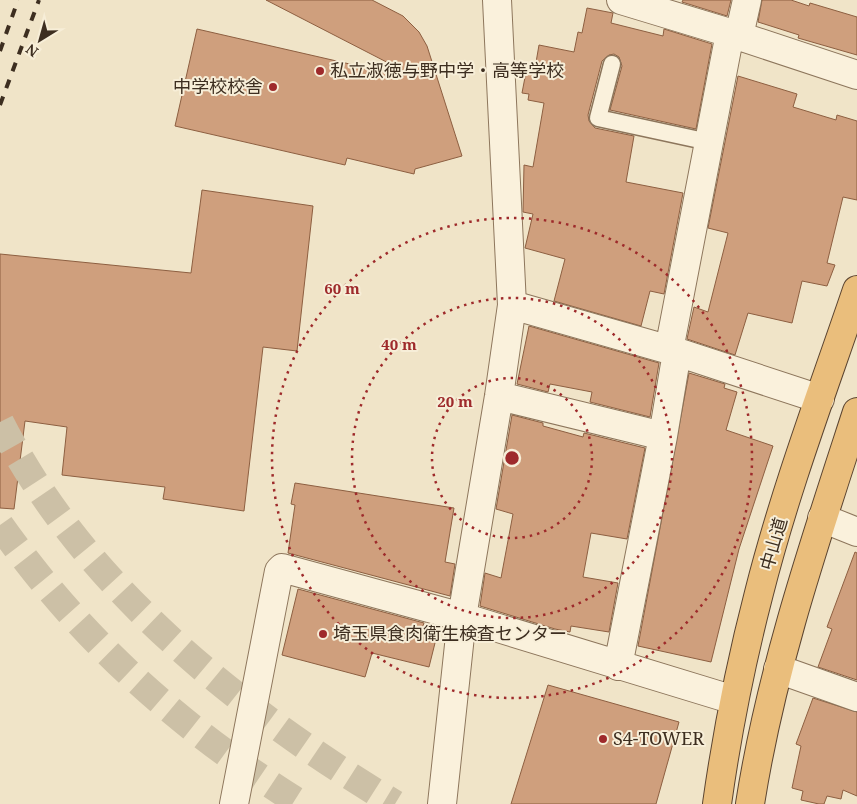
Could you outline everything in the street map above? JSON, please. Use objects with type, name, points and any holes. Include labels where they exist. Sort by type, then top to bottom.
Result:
[{"type":"highway","name":"中山道","points":[[717,804],[734,700],[760,591],[820,399],[857,290]]},
{"type":"highway","points":[[750,804],[778,669],[822,518],[857,412]]},
{"type":"street","points":[[442,804],[462,617],[499,396],[512,305],[497,0]]},
{"type":"street","points":[[621,0],[734,34],[857,75]]},
{"type":"street","points":[[618,666],[664,436],[673,351],[709,142],[734,34],[747,0]]},
{"type":"street","points":[[512,305],[673,351],[820,399]]},
{"type":"street","points":[[499,396],[664,436]]},
{"type":"street","points":[[822,518],[857,532]]},
{"type":"street","points":[[234,804],[279,571],[282,568],[462,617],[734,700]]},
{"type":"street","points":[[778,669],[857,697]]},
{"type":"lane","points":[[612,64],[598,118],[709,142]]},
{"type":"building","name":"中学校校舎","points":[[266,0],[372,0],[403,16],[419,32],[427,46],[462,156],[415,169],[414,174],[347,158],[345,165],[175,126],[197,29],[402,76],[404,71]]},
{"type":"building","points":[[683,0],[731,0],[727,16],[682,2]]},
{"type":"building","points":[[762,0],[791,0],[809,6],[810,3],[857,17],[857,55],[798,38],[799,35],[758,22]]},
{"type":"building","points":[[587,8],[613,13],[611,23],[663,36],[664,29],[712,44],[696,129],[610,110],[622,66],[619,57],[614,54],[609,55],[602,61],[588,115],[589,121],[595,128],[634,136],[626,182],[683,193],[664,294],[650,291],[641,326],[554,301],[565,259],[525,248],[533,214],[523,212],[524,165],[533,167],[544,103],[528,100],[529,94],[522,93],[526,72],[534,74],[539,45],[574,52],[578,32],[582,33]]},
{"type":"building","points":[[738,76],[797,94],[793,107],[836,120],[837,115],[857,121],[857,200],[843,197],[827,263],[835,265],[827,286],[802,281],[792,323],[748,313],[735,355],[687,339],[694,307],[708,312],[728,233],[708,228]]},
{"type":"building","points":[[202,190],[313,206],[297,351],[263,347],[244,511],[163,499],[165,487],[62,475],[67,427],[25,421],[14,509],[0,508],[0,254],[191,273]]},
{"type":"building","points":[[529,326],[659,363],[650,417],[590,402],[592,392],[550,384],[548,392],[517,384]]},
{"type":"building","points":[[689,373],[725,384],[724,388],[737,392],[726,430],[773,446],[739,549],[711,662],[638,646]]},
{"type":"building","points":[[512,415],[543,423],[543,426],[583,437],[584,433],[645,448],[627,539],[591,533],[583,577],[618,583],[609,632],[571,626],[570,632],[555,629],[480,606],[485,573],[501,578],[513,514],[496,509]]},
{"type":"building","points":[[295,483],[454,508],[445,562],[455,564],[450,596],[288,553],[295,505],[291,504]]},
{"type":"building","points":[[855,552],[857,553],[857,680],[818,667],[832,629],[827,627]]},
{"type":"building","points":[[298,589],[424,623],[420,635],[436,639],[429,667],[372,653],[365,677],[282,655]]},
{"type":"building","name":"S4-TOWER","points":[[548,685],[679,722],[656,804],[511,804]]},
{"type":"building","points":[[813,698],[857,712],[857,796],[843,790],[841,799],[827,796],[824,804],[819,804],[801,800],[803,791],[792,788],[801,746],[796,744]]},
{"type":"tunnel","points":[[0,422],[35,482],[75,538],[121,591],[170,640],[279,728],[395,804]]},
{"type":"tunnel","points":[[0,525],[65,607],[136,680],[215,745],[301,804]]},
{"type":"railway","points":[[0,51],[18,0]]},
{"type":"railway","points":[[0,105],[39,0]]},
{"type":"place","name":"私立淑徳与野中学・高等学校","points":[[320,71]]},
{"type":"place","name":"中学校校舎","points":[[273,87]]},
{"type":"place","name":"埼玉県食肉衛生検査センター","points":[[323,634]]},
{"type":"place","name":"S4-TOWER","points":[[603,739]]}]
